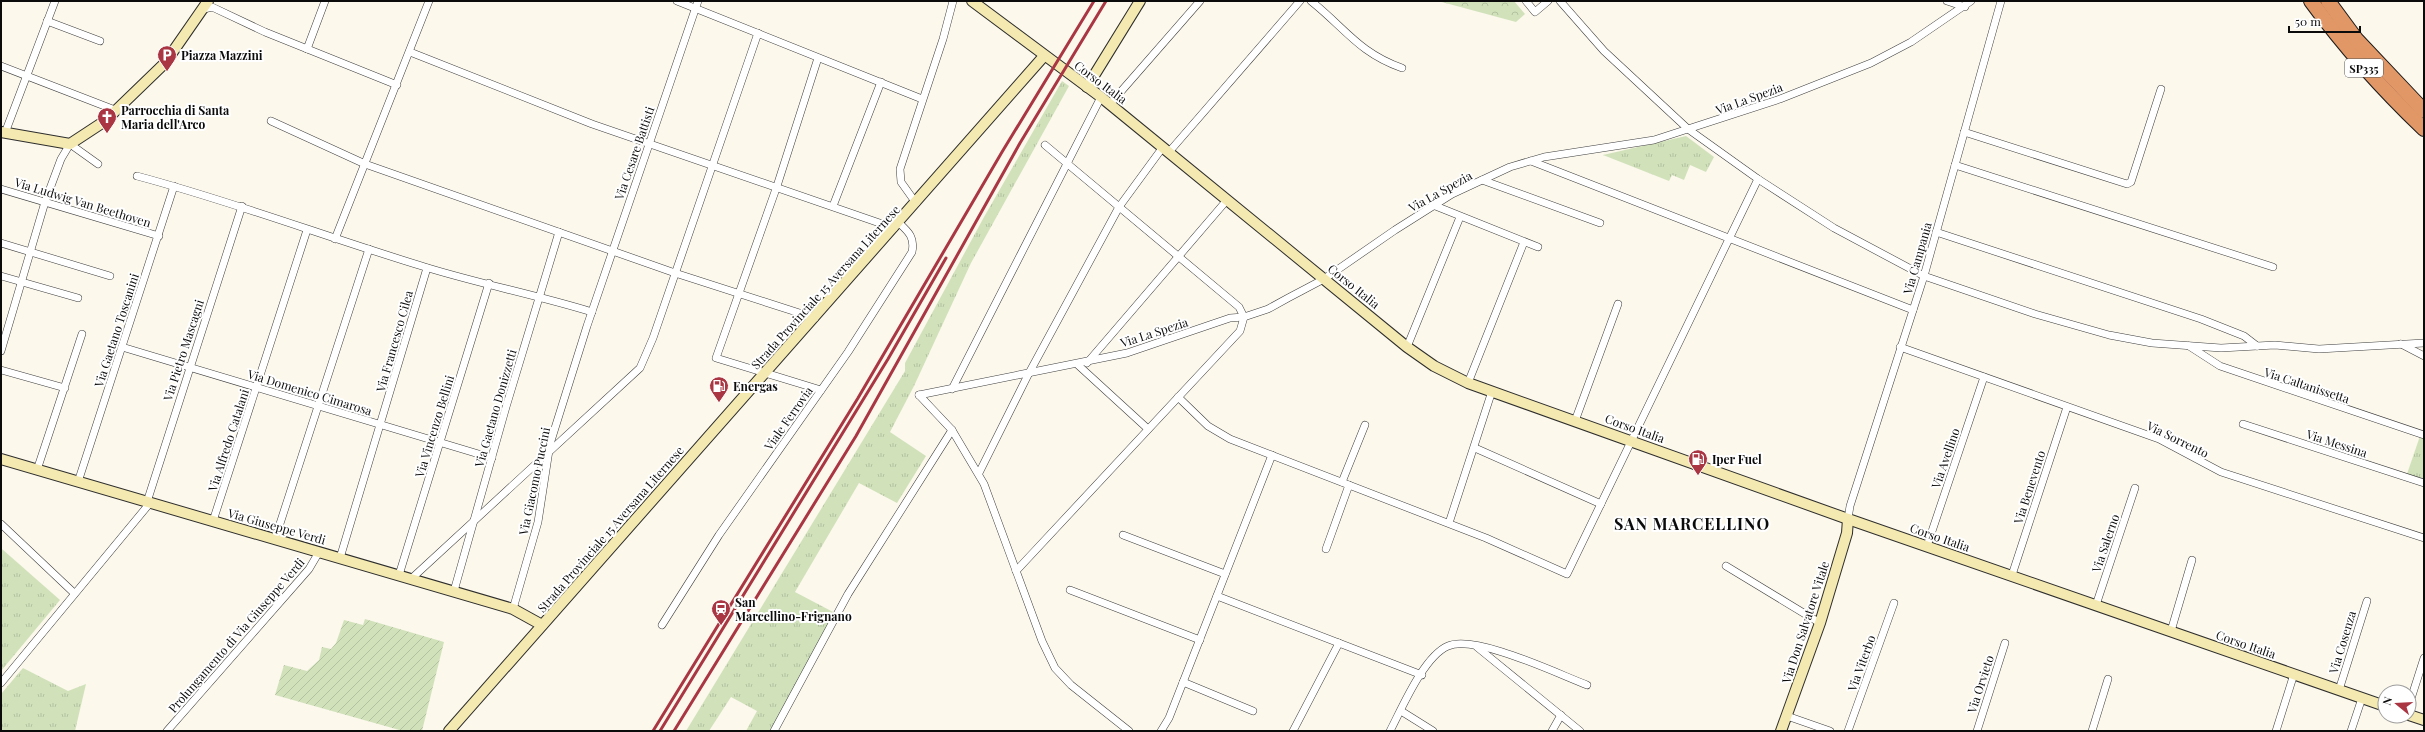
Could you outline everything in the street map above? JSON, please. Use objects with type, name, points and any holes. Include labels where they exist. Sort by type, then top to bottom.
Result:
[{"type":"highway","name":"SP335","points":[[2311,1],[2336,35],[2378,85],[2424,129]]},
{"type":"highway","name":"SP335","points":[[2328,1],[2356,39],[2424,110]]},
{"type":"street","points":[[55,1],[27,76],[3,132],[70,144],[98,164]]},
{"type":"street","points":[[307,49],[325,1]]},
{"type":"street","points":[[334,239],[397,85],[429,1]]},
{"type":"street","points":[[677,1],[922,99]]},
{"type":"street","name":"Via Cesare Battisti","points":[[592,312],[698,1]]},
{"type":"street","points":[[916,203],[899,176],[922,99],[943,39],[952,1]]},
{"type":"street","name":"Corso Italia","points":[[972,1],[1110,104],[1407,347],[1434,366],[1468,383],[1848,519],[2377,703]]},
{"type":"street","points":[[1087,87],[1140,1]]},
{"type":"street","points":[[1110,104],[1200,1]]},
{"type":"street","points":[[979,473],[1028,375],[1119,207],[1166,149],[1300,1]]},
{"type":"street","points":[[1311,1],[1361,48],[1381,61],[1402,68]]},
{"type":"street","points":[[1526,1],[1535,12],[1548,1]]},
{"type":"street","points":[[1560,1],[1604,51],[1688,129],[1758,179],[1834,228],[1924,276],[2034,314],[2109,335],[2152,343],[2221,348],[2257,346],[2319,349],[2424,343]]},
{"type":"street","points":[[1947,1],[1965,7]]},
{"type":"street","name":"Via La Spezia","points":[[952,430],[919,395],[1087,363],[1127,353],[1230,318],[1244,317],[1268,309],[1324,279],[1433,205],[1510,167],[1531,161],[1654,140],[1773,101],[1871,63],[1911,42],[1965,7],[1971,1]]},
{"type":"street","name":"Via Campania","points":[[1848,519],[1850,506],[1924,276],[2001,1]]},
{"type":"street","points":[[1,351],[45,202],[61,159],[70,144],[105,121],[165,63],[206,5],[307,49],[397,85]]},
{"type":"street","points":[[47,21],[100,41]]},
{"type":"street","points":[[411,579],[640,368],[649,351],[758,33]]},
{"type":"street","points":[[410,52],[565,114],[833,206],[896,226]]},
{"type":"street","name":"Strada Provinciale 15 Aversana Liternese","points":[[449,731],[815,318],[1044,56]]},
{"type":"street","points":[[818,58],[777,186],[716,358],[821,390]]},
{"type":"street","points":[[1,66],[115,110]]},
{"type":"street","points":[[833,206],[881,82]]},
{"type":"street","points":[[1964,132],[2127,184],[2131,182],[2161,89]]},
{"type":"street","points":[[952,388],[1101,97]]},
{"type":"street","points":[[271,121],[364,164],[675,273],[815,318]]},
{"type":"street","points":[[1016,571],[1240,331],[1244,317],[1239,307],[1045,145]]},
{"type":"street","points":[[1531,161],[1913,310]]},
{"type":"street","points":[[1955,165],[2273,267]]},
{"type":"street","points":[[137,176],[242,206],[307,230],[427,268],[540,296],[592,312]]},
{"type":"street","points":[[1178,397],[1208,426],[1230,439],[1449,524],[1567,574],[1758,179]]},
{"type":"street","points":[[1482,180],[1600,223]]},
{"type":"street","name":"Via Gaetano Toscanini","points":[[78,482],[174,186]]},
{"type":"street","name":"Via Ludwig Van Beethoven","points":[[1,189],[159,236]]},
{"type":"street","points":[[1087,363],[1227,200]]},
{"type":"street","points":[[1433,205],[1538,247]]},
{"type":"street","name":"Via Pietro Mascagni","points":[[149,502],[189,367],[242,206]]},
{"type":"street","points":[[1407,347],[1460,217]]},
{"type":"street","name":"Viale Ferrovia","points":[[662,625],[719,535],[848,352],[912,252],[913,244],[910,234],[896,226]]},
{"type":"street","name":"Via Alfredo Catalani","points":[[213,521],[307,230]]},
{"type":"street","name":"Via Gaetano Donizzetti","points":[[454,591],[559,232]]},
{"type":"street","points":[[1936,232],[2201,319],[2244,336],[2257,346]]},
{"type":"street","points":[[1468,383],[1524,242]]},
{"type":"street","points":[[1,244],[110,276]]},
{"type":"street","points":[[275,539],[369,249]]},
{"type":"street","name":"Via Francesco Cilea","points":[[340,558],[427,268]]},
{"type":"street","points":[[1,276],[78,298]]},
{"type":"street","name":"Via Vincenzo Bellini","points":[[398,575],[441,443],[489,283]]},
{"type":"street","points":[[1575,421],[1618,304]]},
{"type":"street","name":"Via Giacomo Puccini","points":[[513,609],[538,522],[548,454],[592,312]]},
{"type":"street","points":[[37,470],[82,334]]},
{"type":"street","points":[[2400,344],[2424,356]]},
{"type":"street","name":"Via Caltanissetta","points":[[2189,346],[2227,369],[2424,435]]},
{"type":"street","name":"Via Domenico Cimarosa","points":[[122,347],[492,458]]},
{"type":"street","name":"Via Sorrento","points":[[1900,347],[2159,440],[2221,472],[2424,538]]},
{"type":"street","points":[[1078,365],[1148,429]]},
{"type":"street","points":[[1,370],[65,388]]},
{"type":"street","name":"Via Avellino","points":[[1927,546],[1984,377]]},
{"type":"street","points":[[1449,524],[1475,448],[1492,391]]},
{"type":"street","name":"Via Benevento","points":[[2012,575],[2067,406]]},
{"type":"street","name":"Via Messina","points":[[2243,424],[2424,482]]},
{"type":"street","points":[[1326,549],[1365,425]]},
{"type":"street","points":[[774,731],[848,594],[952,430],[979,473],[1042,641],[1056,668],[1071,685],[1129,731]]},
{"type":"street","points":[[1475,448],[1601,504]]},
{"type":"street","points":[[1162,731],[1200,640],[1272,455]]},
{"type":"street","name":"Via Giuseppe Verdi","points":[[1,459],[513,609],[542,625]]},
{"type":"street","name":"Via Salerno","points":[[2096,605],[2135,488]]},
{"type":"street","points":[[1,683],[149,502]]},
{"type":"street","name":"Via Don Salvatore Vitale","points":[[1781,731],[1820,623],[1847,533],[1848,519]]},
{"type":"street","points":[[2,527],[74,593]]},
{"type":"street","points":[[1123,535],[1225,574]]},
{"type":"street","name":"Prolungamento di Via Giuseppe Verdi","points":[[167,731],[309,569],[319,552]]},
{"type":"street","points":[[2171,631],[2192,560]]},
{"type":"street","points":[[1726,566],[1820,623]]},
{"type":"street","points":[[1070,590],[1200,640]]},
{"type":"street","points":[[1217,596],[1422,675]]},
{"type":"street","name":"Via Cosenza","points":[[2339,690],[2366,601]]},
{"type":"street","name":"Via Viterbo","points":[[1848,731],[1894,603]]},
{"type":"street","points":[[1390,731],[1432,659],[1447,646],[1460,642],[1527,660],[1587,685]]},
{"type":"street","points":[[1293,731],[1339,643]]},
{"type":"street","name":"Via Orvieto","points":[[1977,731],[2005,643]]},
{"type":"street","points":[[1475,646],[1580,731]]},
{"type":"street","points":[[2416,684],[2424,658]]},
{"type":"street","points":[[2276,731],[2294,674]]},
{"type":"street","points":[[2092,731],[2108,680]]},
{"type":"street","points":[[1183,682],[1253,711]]},
{"type":"street","points":[[2351,731],[2362,698]]},
{"type":"street","points":[[1401,711],[1433,731]]},
{"type":"street","points":[[1552,731],[1560,715]]},
{"type":"street","points":[[1787,716],[1830,731]]},
{"type":"green space","points":[[1438,1],[1514,1],[1525,14],[1516,22]]},
{"type":"green space","points":[[1062,81],[1069,86],[971,263],[914,386],[890,432],[926,456],[897,503],[859,483],[795,592],[835,613],[771,731],[746,731],[757,711],[731,697],[709,731],[686,731],[905,371],[905,363],[984,217]]},
{"type":"green space","points":[[1686,136],[1714,157],[1706,172],[1690,165],[1684,180],[1672,175],[1669,181],[1603,155]]},
{"type":"green space","points":[[2420,436],[2424,438],[2424,479],[2407,474]]},
{"type":"green space","points":[[2,549],[60,600],[1,671],[1,551]]},
{"type":"green space","points":[[365,619],[444,642],[422,731],[403,731],[275,695],[284,665],[307,671],[319,660],[322,647],[331,649],[336,643],[344,620],[363,625]]},
{"type":"green space","points":[[23,668],[68,691],[86,684],[75,731],[1,731],[1,694]]},
{"type":"railway","points":[[653,731],[858,398],[1002,152],[1094,1]]},
{"type":"railway","points":[[674,731],[856,436],[1020,143],[1106,1]]},
{"type":"railway","points":[[660,731],[888,359],[946,258]]},
{"type":"place","name":"Piazza Mazzini","points":[[167,72]]},
{"type":"place","name":"Parrocchia di Santa Maria dell'Arco","points":[[107,134]]},
{"type":"place","name":"Energas","points":[[719,403]]},
{"type":"place","name":"Iper Fuel","points":[[1698,476]]},
{"type":"place","name":"San Marcellino-Frignano","points":[[721,626]]},
{"type":"district","name":"SAN MARCELLINO","points":[[1692,523]]}]
